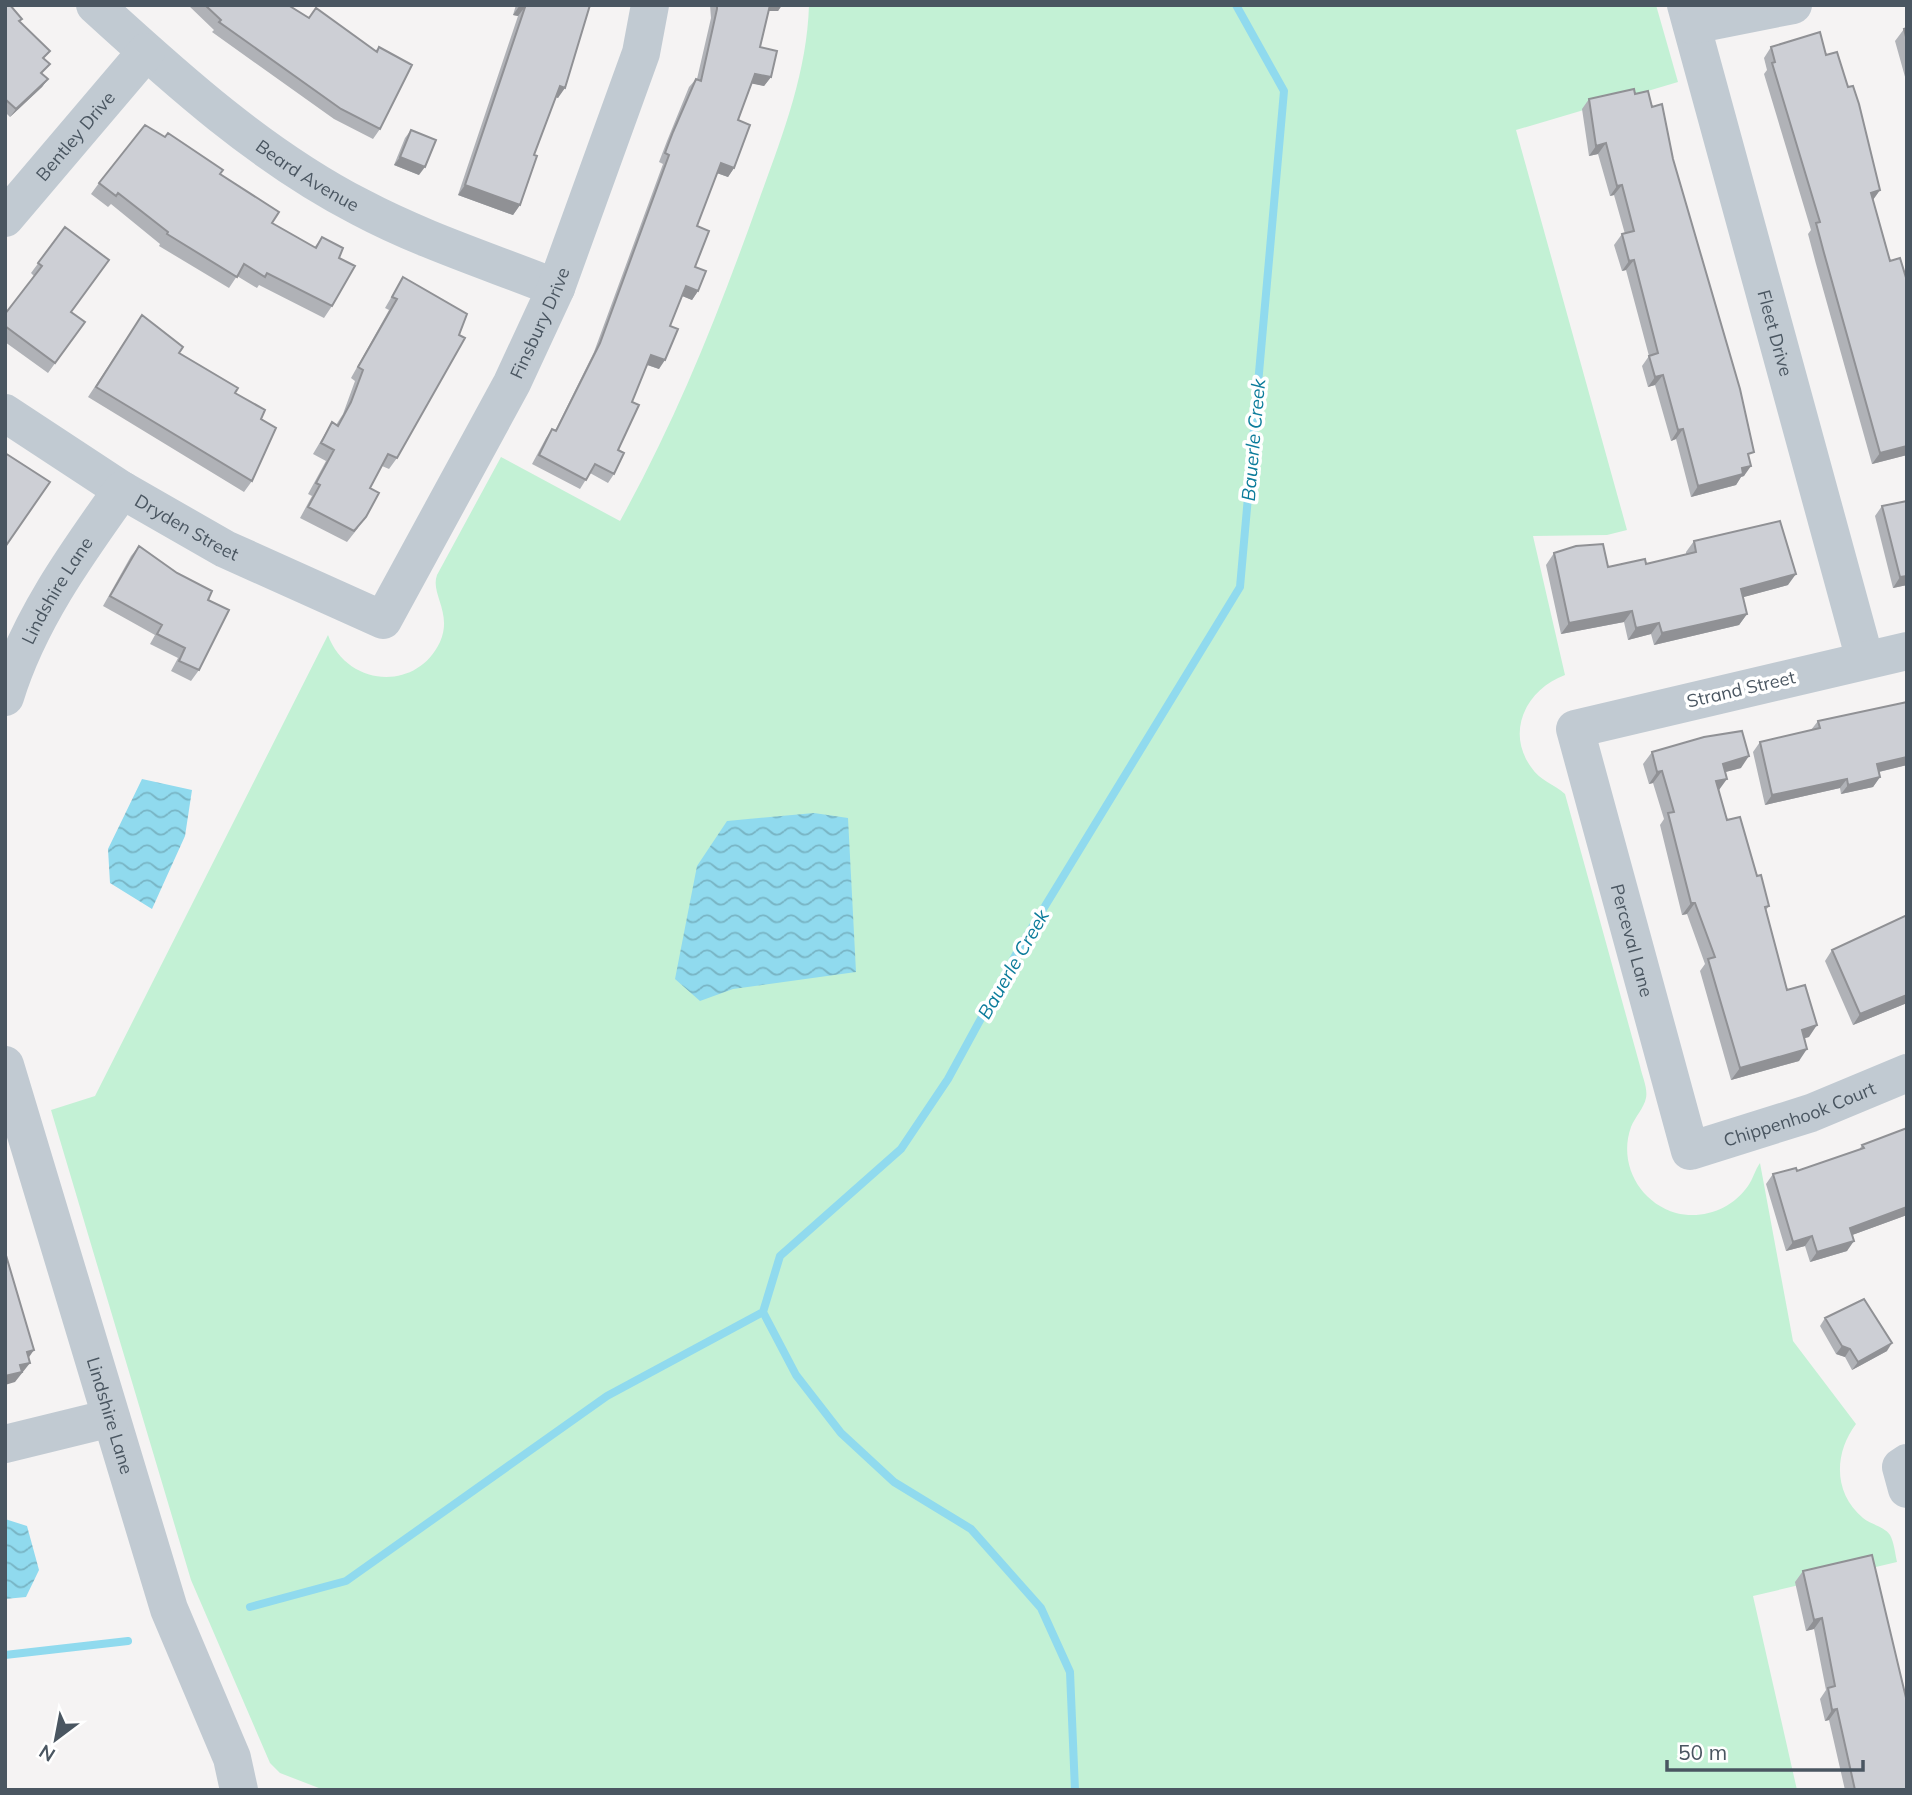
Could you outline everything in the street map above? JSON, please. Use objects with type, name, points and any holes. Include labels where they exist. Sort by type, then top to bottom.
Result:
[{"type":"street","name":"Beard Avenue","points":[[95,5],[146,52],[267,149],[360,208],[556,288]]},
{"type":"street","name":"Finsbury Drive","points":[[383,620],[512,383],[556,288],[632,80],[650,5]]},
{"type":"street","points":[[1689,15],[1793,5]]},
{"type":"street","name":"Fleet Drive","points":[[1689,15],[1865,660]]},
{"type":"street","name":"Bentley Drive","points":[[5,218],[146,52]]},
{"type":"street","name":"Dryden Street","points":[[5,413],[122,490],[225,550],[383,620]]},
{"type":"street","name":"Lindshire Lane","points":[[5,697],[43,612],[122,490]]},
{"type":"street","name":"Strand Street","points":[[1575,729],[1907,651]]},
{"type":"street","name":"Perceval Lane","points":[[1575,729],[1690,1151]]},
{"type":"street","name":"Chippenhook Court","points":[[1690,1151],[1811,1113],[1907,1073]]},
{"type":"street","name":"Lindshire Lane","points":[[8,1088],[169,1609],[235,1774],[260,1790]]},
{"type":"street","points":[[5,1444],[111,1418]]},
{"type":"green space","points":[[809,5],[1656,5],[1678,82],[1516,130],[1627,530],[1607,535],[1533,536],[1565,675],[1540,690],[1531,701],[1520,726],[1520,739],[1523,753],[1535,772],[1565,794],[1644,1082],[1645,1102],[1631,1127],[1628,1141],[1627,1154],[1635,1179],[1642,1190],[1663,1208],[1686,1215],[1706,1214],[1734,1201],[1748,1186],[1760,1163],[1793,1341],[1856,1424],[1844,1447],[1841,1460],[1840,1472],[1846,1497],[1866,1520],[1888,1532],[1893,1544],[1897,1562],[1753,1596],[1797,1790],[324,1790],[280,1773],[270,1763],[191,1580],[51,1110],[95,1096],[328,635],[337,652],[350,665],[365,673],[382,677],[399,676],[415,670],[429,658],[440,642],[444,622],[436,589],[437,575],[501,457],[620,521],[679,403],[744,242],[792,104],[804,55]]},
{"type":"water","points":[[142,779],[192,790],[185,836],[152,909],[110,883],[108,849]]},
{"type":"water","points":[[814,813],[848,818],[856,972],[733,989],[700,1001],[675,979],[697,866],[727,821]]},
{"type":"water","points":[[5,1519],[27,1526],[39,1570],[26,1597],[5,1599]]},
{"type":"building","points":[[5,5],[10,5],[22,19],[19,21],[50,51],[43,58],[50,64],[41,73],[48,79],[16,109],[5,99]]},
{"type":"building","points":[[205,5],[288,5],[309,18],[316,8],[377,52],[379,47],[412,65],[380,129],[341,109],[219,22],[221,20]]},
{"type":"building","points":[[520,5],[590,5],[565,88],[560,86],[534,155],[537,156],[520,205],[465,185],[525,7]]},
{"type":"building","points":[[717,5],[770,5],[760,47],[777,51],[771,77],[755,74],[738,120],[750,125],[734,168],[721,163],[697,226],[709,231],[695,267],[706,271],[698,291],[686,286],[670,326],[678,329],[665,360],[651,355],[632,402],[639,405],[618,450],[624,453],[614,474],[595,464],[586,480],[539,455],[552,429],[556,431],[600,343],[669,155],[665,153],[673,132],[696,79],[701,81]]},
{"type":"building","points":[[1820,32],[1826,55],[1837,52],[1848,87],[1853,86],[1880,190],[1871,193],[1890,261],[1900,258],[1907,281],[1907,446],[1880,453],[1816,223],[1820,222],[1772,63],[1775,62],[1771,47]]},
{"type":"building","points":[[1634,89],[1635,94],[1648,91],[1652,107],[1662,104],[1673,159],[1740,389],[1754,452],[1748,454],[1751,466],[1742,468],[1743,474],[1698,486],[1683,429],[1678,430],[1663,375],[1655,377],[1649,356],[1658,353],[1634,260],[1629,261],[1622,234],[1634,231],[1622,185],[1617,186],[1606,143],[1596,146],[1589,99]]},
{"type":"building","points":[[145,125],[165,137],[168,133],[223,170],[220,174],[279,212],[272,223],[316,248],[322,237],[343,248],[339,258],[355,266],[332,306],[267,273],[265,277],[244,264],[237,277],[167,234],[168,232],[118,193],[116,196],[99,183]]},
{"type":"building","points":[[411,130],[436,140],[425,167],[400,157]]},
{"type":"building","points":[[65,227],[109,260],[71,312],[85,322],[55,363],[5,326],[5,314],[42,266],[38,263]]},
{"type":"building","points":[[403,277],[467,314],[459,335],[465,338],[397,458],[388,454],[370,488],[379,493],[366,517],[354,531],[308,507],[320,485],[316,483],[334,450],[321,443],[332,422],[338,426],[351,402],[363,370],[358,367],[397,299],[392,297]]},
{"type":"building","points":[[142,315],[183,347],[179,353],[238,388],[235,393],[265,410],[261,419],[276,428],[252,481],[96,387]]},
{"type":"building","points":[[5,453],[50,482],[5,547]]},
{"type":"building","points":[[1907,501],[1907,576],[1900,577],[1882,506]]},
{"type":"building","points":[[1780,521],[1796,574],[1741,589],[1747,614],[1662,633],[1659,623],[1636,628],[1632,611],[1569,623],[1554,553],[1576,546],[1603,544],[1608,567],[1645,559],[1646,564],[1696,552],[1694,541]]},
{"type":"building","points":[[139,546],[177,573],[212,591],[208,600],[229,610],[199,670],[179,661],[185,648],[157,634],[162,625],[110,596]]},
{"type":"building","points":[[1907,702],[1907,757],[1877,764],[1880,777],[1848,785],[1847,779],[1772,795],[1760,742],[1820,728],[1818,721]]},
{"type":"building","points":[[1742,731],[1749,756],[1723,764],[1727,779],[1716,781],[1727,820],[1740,817],[1757,876],[1761,875],[1769,906],[1765,907],[1787,990],[1805,985],[1817,1025],[1802,1030],[1807,1049],[1740,1068],[1708,959],[1715,957],[1695,903],[1691,903],[1668,813],[1674,812],[1662,771],[1657,772],[1652,752],[1704,737]]},
{"type":"building","points":[[1907,915],[1907,995],[1860,1014],[1832,950]]},
{"type":"building","points":[[1907,1128],[1907,1207],[1850,1228],[1854,1241],[1817,1252],[1812,1236],[1793,1242],[1773,1174],[1796,1168],[1797,1171],[1864,1148],[1862,1145]]},
{"type":"building","points":[[5,1252],[34,1350],[27,1352],[30,1363],[20,1365],[22,1372],[5,1376]]},
{"type":"building","points":[[1864,1299],[1892,1343],[1858,1362],[1850,1349],[1842,1346],[1825,1318]]},
{"type":"building","points":[[1872,1555],[1907,1702],[1907,1790],[1855,1790],[1837,1709],[1832,1710],[1828,1688],[1835,1686],[1822,1618],[1814,1620],[1803,1571]]},
{"type":"waterway","name":"Bauerle Creek","points":[[1075,1790],[1070,1672],[1041,1608],[971,1529],[894,1482],[841,1433],[796,1375],[763,1312],[780,1256],[901,1149],[948,1079],[1020,947],[1240,587],[1284,91],[1236,5]]},
{"type":"waterway","points":[[250,1607],[346,1581],[607,1396],[763,1312]]},
{"type":"waterway","points":[[5,1655],[128,1641]]}]
